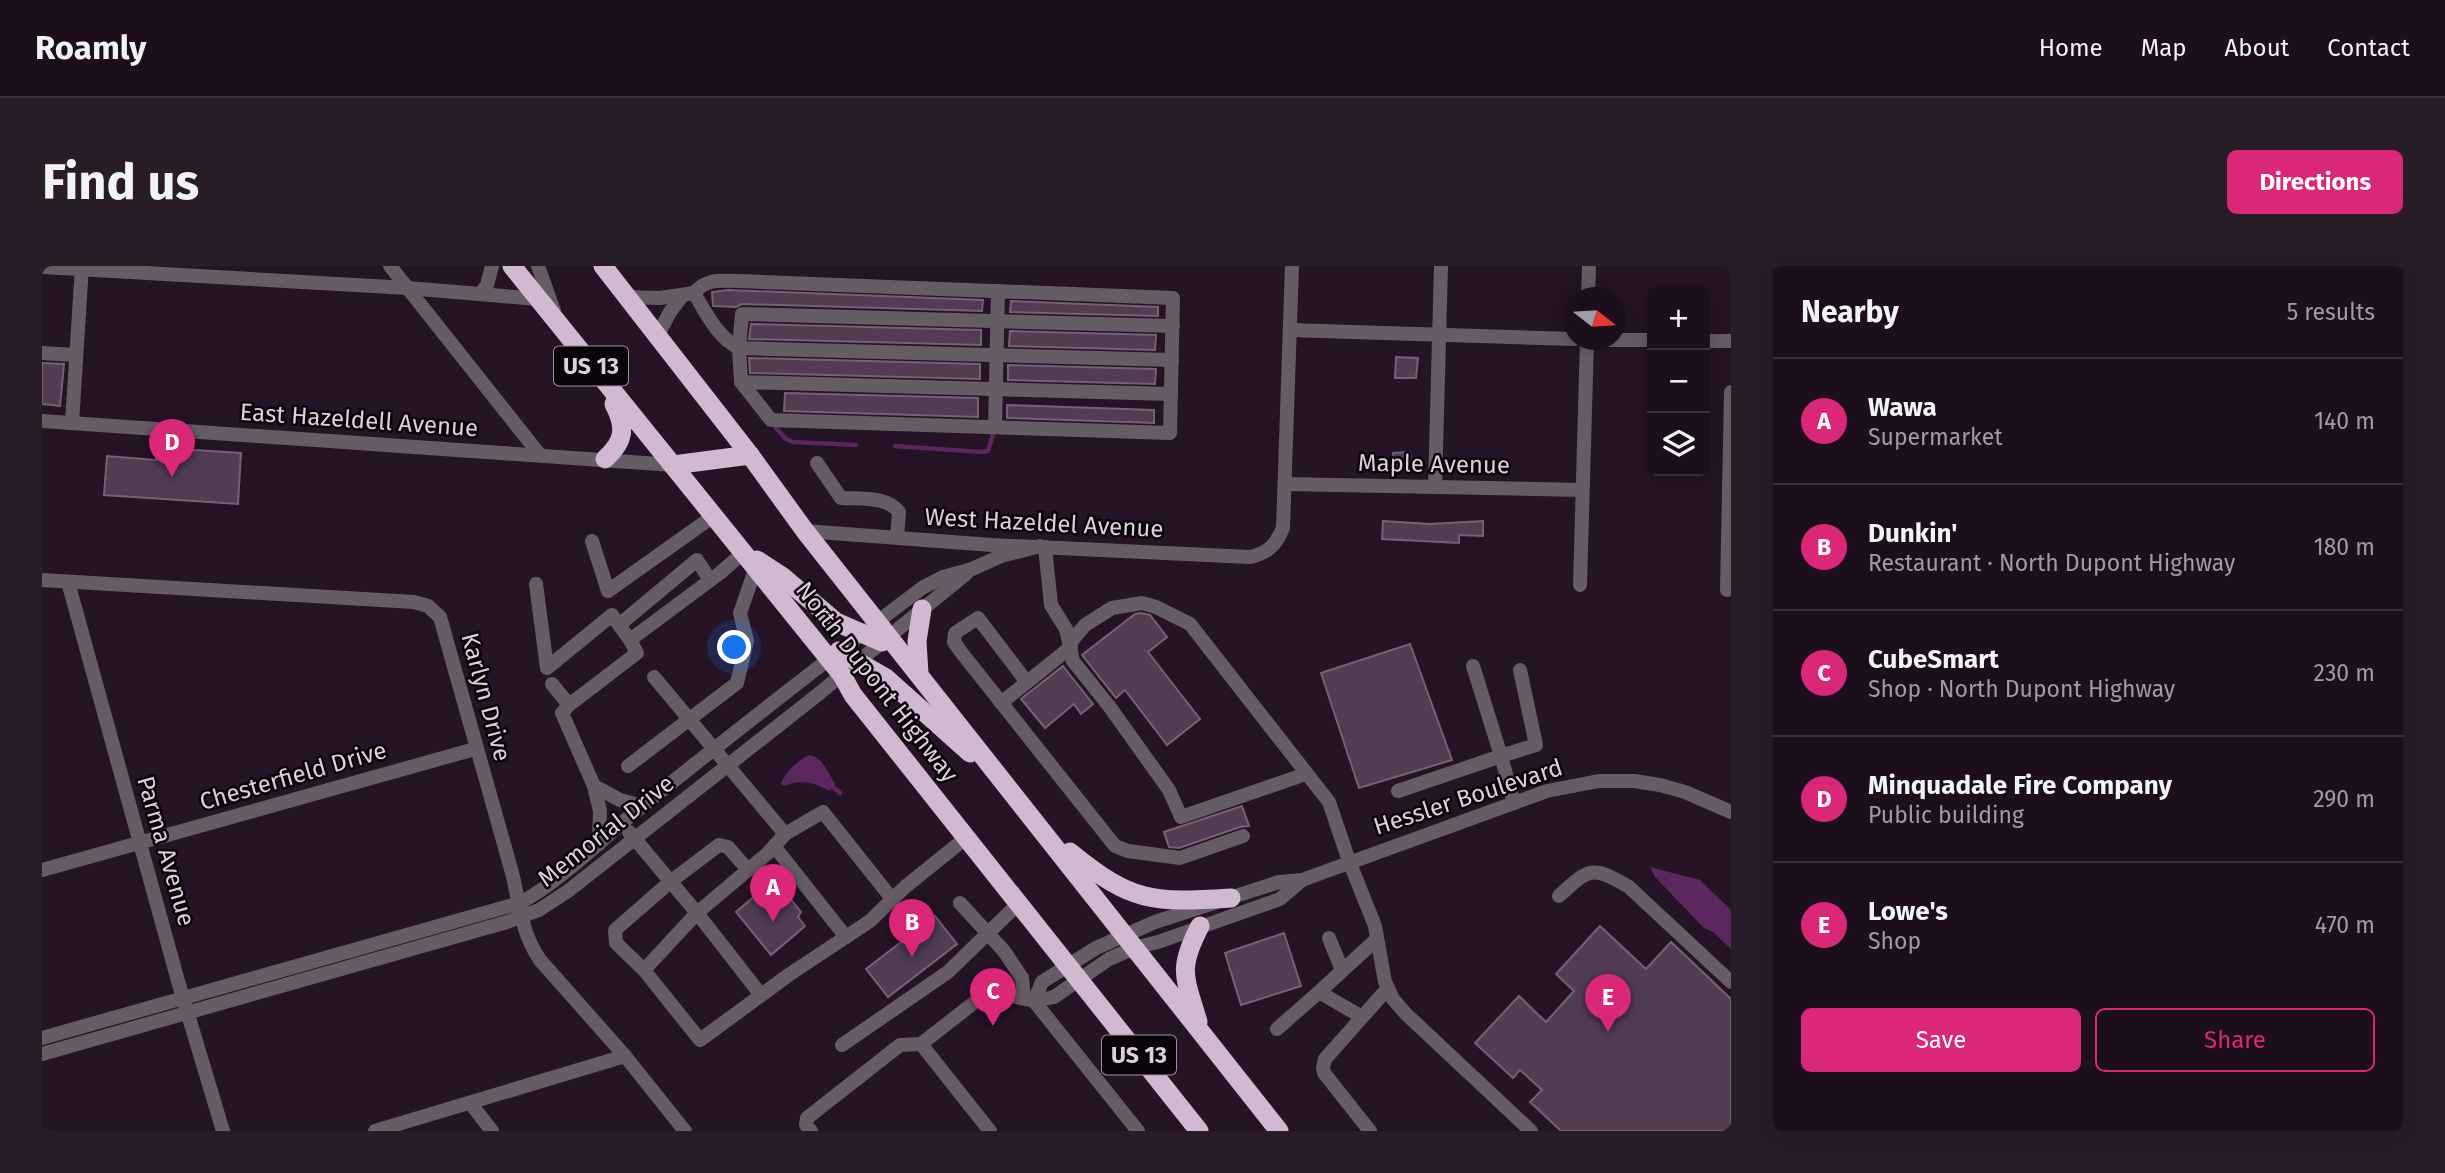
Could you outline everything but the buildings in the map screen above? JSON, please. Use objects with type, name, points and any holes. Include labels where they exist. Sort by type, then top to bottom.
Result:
[{"type":"highway","name":"North Dupont Highway","points":[[512,266],[757,568],[833,655],[853,695],[1199,1131]]},
{"type":"highway","name":"North Dupont Highway","points":[[603,266],[750,455],[883,633],[919,674],[1279,1131]]},
{"type":"highway","points":[[601,378],[623,420],[622,436],[613,452],[605,459]]},
{"type":"highway","points":[[673,465],[750,455]]},
{"type":"highway","points":[[744,552],[783,577],[836,622],[862,634],[883,633]]},
{"type":"highway","points":[[919,674],[917,641],[922,609]]},
{"type":"highway","points":[[833,655],[858,661],[886,678],[1012,792]]},
{"type":"highway","points":[[1042,829],[1104,879],[1135,894],[1175,901],[1231,898]]},
{"type":"highway","points":[[1200,926],[1186,957],[1185,971],[1201,1033]]},
{"type":"street","points":[[390,266],[540,455]]},
{"type":"street","points":[[480,294],[487,285],[492,266]]},
{"type":"street","points":[[538,266],[545,291],[562,329]]},
{"type":"street","points":[[1284,484],[1292,266]]},
{"type":"street","points":[[1435,487],[1441,266]]},
{"type":"street","points":[[1588,287],[1589,266]]},
{"type":"street","points":[[42,267],[408,288],[538,299]]},
{"type":"street","points":[[72,423],[82,268]]},
{"type":"street","points":[[658,335],[670,312],[701,285],[710,282],[1173,298],[1173,326],[1170,433],[771,420],[741,382],[739,348],[742,314],[1173,326]]},
{"type":"street","points":[[995,427],[998,291]]},
{"type":"street","points":[[629,297],[688,295]]},
{"type":"street","points":[[688,295],[729,343],[739,348],[1172,360]]},
{"type":"street","points":[[1290,330],[1563,339]]},
{"type":"street","points":[[1626,340],[1647,340]]},
{"type":"street","points":[[1710,341],[1731,341]]},
{"type":"street","points":[[1580,585],[1586,350]]},
{"type":"street","points":[[42,353],[76,355]]},
{"type":"street","points":[[741,382],[1171,394]]},
{"type":"street","points":[[1727,590],[1731,392]]},
{"type":"street","name":"East Hazeldell Avenue","points":[[42,421],[673,465]]},
{"type":"street","points":[[817,463],[841,498],[875,500],[893,505],[899,512],[897,537]]},
{"type":"street","name":"Maple Avenue","points":[[1284,484],[1582,490]]},
{"type":"street","name":"West Hazeldel Avenue","points":[[805,531],[992,545],[1250,557],[1264,554],[1277,543],[1283,528],[1284,484]]},
{"type":"street","points":[[592,541],[608,591],[715,515]]},
{"type":"street","points":[[1043,547],[1051,605],[1066,629],[1073,661],[1169,790],[1181,817],[1306,774]]},
{"type":"street","name":"Memorial Drive","points":[[42,1054],[186,1006],[521,910],[539,910],[559,898],[842,675],[933,581],[972,569],[1001,556],[1043,547]]},
{"type":"street","points":[[630,640],[744,552]]},
{"type":"street","points":[[620,625],[697,561],[710,580]]},
{"type":"street","points":[[628,766],[737,683],[747,641],[740,613],[757,568]]},
{"type":"street","name":"Memorial Drive","points":[[883,633],[922,609],[972,569]]},
{"type":"street","name":"Karlyn Drive","points":[[42,580],[414,602],[428,606],[440,617],[529,944],[685,1131]]},
{"type":"street","name":"Parma Avenue","points":[[68,582],[223,1131]]},
{"type":"street","points":[[536,584],[547,668],[612,615],[636,653],[562,713],[594,786],[600,811],[599,844]]},
{"type":"street","points":[[1001,703],[1071,645],[1085,625],[1112,608],[1142,603],[1190,624],[1329,802],[1375,926],[1388,988],[1393,999],[1531,1131]]},
{"type":"street","points":[[1026,681],[978,618],[956,633],[954,642],[1115,846],[1128,851],[1180,858],[1243,836]]},
{"type":"street","name":"Memorial Drive","points":[[521,910],[642,806],[862,634]]},
{"type":"street","points":[[1473,666],[1514,803]]},
{"type":"street","points":[[1398,791],[1535,745],[1520,670]]},
{"type":"street","points":[[654,677],[785,834]]},
{"type":"street","points":[[552,684],[569,705]]},
{"type":"street","name":"Chesterfield Drive","points":[[42,870],[475,748]]},
{"type":"street","name":"Hessler Boulevard","points":[[1029,1000],[1054,997],[1073,971],[1130,942],[1155,922],[1279,882],[1302,880],[1548,791],[1599,780],[1634,781],[1685,792],[1731,812]]},
{"type":"street","points":[[594,786],[620,800],[642,806]]},
{"type":"street","points":[[644,970],[697,914],[785,834],[823,812],[892,900]]},
{"type":"street","points":[[622,823],[761,995]]},
{"type":"street","points":[[748,870],[728,847],[719,845],[670,882],[615,930],[616,943],[644,970],[700,1040],[790,974],[870,921],[967,837]]},
{"type":"street","points":[[774,846],[846,937]]},
{"type":"street","points":[[1559,896],[1582,875],[1597,871],[1611,876],[1629,887],[1731,982]]},
{"type":"street","name":"Hessler Boulevard","points":[[1130,942],[1158,942],[1280,899],[1302,880]]},
{"type":"street","points":[[960,903],[988,933],[1022,978],[1029,1000],[1138,1131]]},
{"type":"street","points":[[842,1045],[948,972],[1019,903]]},
{"type":"street","points":[[1329,938],[1342,970]]},
{"type":"street","points":[[1277,1028],[1377,939]]},
{"type":"street","points":[[1370,1131],[1322,1068],[1325,1059],[1388,988]]},
{"type":"street","points":[[811,1131],[806,1125],[807,1118],[900,1045],[921,1044],[989,991],[1029,1000]]},
{"type":"street","points":[[1319,992],[1362,1017]]},
{"type":"street","name":"Memorial Drive","points":[[42,1038],[186,1006]]},
{"type":"street","points":[[921,1044],[990,1131]]},
{"type":"street","points":[[375,1131],[625,1056]]},
{"type":"street","points":[[471,1104],[492,1131]]},
{"type":"shaded area","points":[[809,755],[818,759],[828,771],[835,784],[830,791],[808,782],[785,786],[781,784],[792,767]]},
{"type":"shaded area","points":[[1650,867],[1700,880],[1731,910],[1731,949],[1713,932],[1704,928],[1655,877]]},
{"type":"waterway","points":[[776,428],[786,439],[793,442],[856,445]]},
{"type":"waterway","points":[[895,446],[981,452],[988,451],[993,434]]},
{"type":"waterway","points":[[833,787],[840,793]]},
{"type":"place","name":"Minquadale Fire Company","points":[[172,477]]},
{"type":"place","name":"Wawa","points":[[773,922]]},
{"type":"place","name":"Dunkin'","points":[[912,957]]},
{"type":"place","name":"CubeSmart","points":[[993,1026]]},
{"type":"place","name":"Lowe's","points":[[1608,1032]]}]
